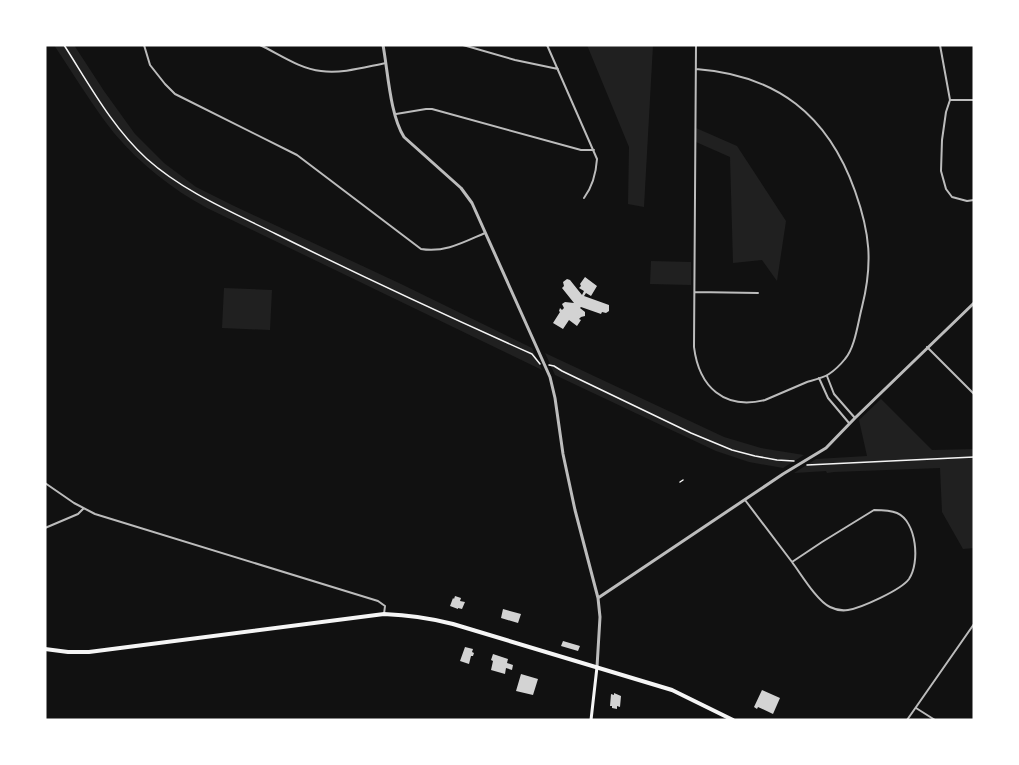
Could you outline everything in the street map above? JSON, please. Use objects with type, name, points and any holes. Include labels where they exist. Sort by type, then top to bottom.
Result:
[{"type":"main road","points":[[45,649],[68,652],[107,650],[384,614],[426,617],[672,690],[734,720]]},
{"type":"main road","points":[[591,720],[597,667]]},
{"type":"street","points":[[144,45],[150,65],[175,94],[297,155],[421,249],[444,250],[485,233]]},
{"type":"street","points":[[260,45],[304,67],[321,71],[346,70],[386,63]]},
{"type":"street","points":[[383,45],[398,128],[404,137],[465,193],[472,203],[550,377],[574,510],[598,598],[600,617],[597,667]]},
{"type":"street","points":[[463,45],[515,60],[558,69]]},
{"type":"street","points":[[547,45],[597,159],[597,173],[584,198]]},
{"type":"street","points":[[696,45],[694,292],[696,362],[704,381],[719,394],[731,400],[755,402],[827,376],[848,356],[868,282],[869,243],[848,171],[834,144],[814,120],[797,104],[777,91],[752,80],[728,72],[696,69]]},
{"type":"street","points":[[940,45],[951,100],[946,112],[942,140],[941,171],[946,189],[952,197],[967,201],[974,200]]},
{"type":"street","points":[[951,100],[974,100]]},
{"type":"street","points":[[395,114],[432,109],[581,150],[594,150]]},
{"type":"street","points":[[694,292],[758,292]]},
{"type":"street","points":[[598,598],[783,474],[826,448],[974,303]]},
{"type":"street","points":[[927,347],[974,394]]},
{"type":"street","points":[[827,376],[834,394],[855,418]]},
{"type":"street","points":[[819,378],[828,398],[849,424]]},
{"type":"street","points":[[45,483],[74,504],[95,514],[378,601],[385,606],[384,614]]},
{"type":"street","points":[[745,500],[822,602],[838,610],[856,608],[893,591],[909,579],[915,562],[913,531],[908,522],[899,514],[887,510],[874,510],[792,562]]},
{"type":"street","points":[[45,528],[78,514],[83,509]]},
{"type":"street","points":[[907,720],[974,624]]},
{"type":"street","points":[[916,708],[934,720]]},
{"type":"path","points":[[64,45],[131,144],[148,160],[187,189],[296,244],[532,354],[542,367]]},
{"type":"path","points":[[549,365],[691,434],[732,450],[796,462]]},
{"type":"path","points":[[806,464],[974,457]]},
{"type":"shaded area","points":[[54,45],[74,45],[135,134],[164,163],[196,187],[532,348],[542,370],[207,208],[181,193],[157,175],[114,133]]},
{"type":"shaded area","points":[[587,45],[653,45],[644,207],[628,204],[629,147]]},
{"type":"shaded area","points":[[696,128],[737,146],[786,221],[777,281],[762,260],[733,263],[730,157],[696,142]]},
{"type":"shaded area","points":[[651,261],[691,262],[691,285],[650,284]]},
{"type":"shaded area","points":[[224,288],[272,290],[270,330],[222,328]]},
{"type":"shaded area","points":[[545,353],[724,437],[761,448],[804,455],[783,468],[749,462],[716,451],[555,375]]},
{"type":"shaded area","points":[[881,399],[932,450],[974,449],[974,548],[963,549],[942,512],[940,468],[794,473],[816,459],[867,456],[859,420]]},
{"type":"building","points":[[585,277],[597,286],[591,296],[586,293],[584,296],[609,305],[609,311],[601,314],[581,307],[585,316],[579,319],[581,320],[577,326],[569,320],[563,329],[553,323],[560,308],[562,310],[564,308],[562,304],[574,303],[562,288],[563,282],[570,280],[582,295],[584,291],[579,288]]},
{"type":"building","points":[[455,596],[465,602],[462,609],[450,606]]},
{"type":"building","points":[[503,609],[521,614],[518,623],[501,618]]},
{"type":"building","points":[[563,641],[580,646],[578,651],[561,646]]},
{"type":"building","points":[[465,647],[473,649],[474,653],[469,664],[460,661]]},
{"type":"building","points":[[493,654],[508,659],[507,663],[513,665],[512,670],[506,668],[505,674],[491,670]]},
{"type":"building","points":[[521,674],[538,679],[533,695],[516,691]]},
{"type":"building","points":[[762,690],[780,698],[773,714],[754,707]]},
{"type":"building","points":[[614,693],[621,696],[620,707],[617,706],[617,709],[610,706],[611,694],[614,695]]}]
